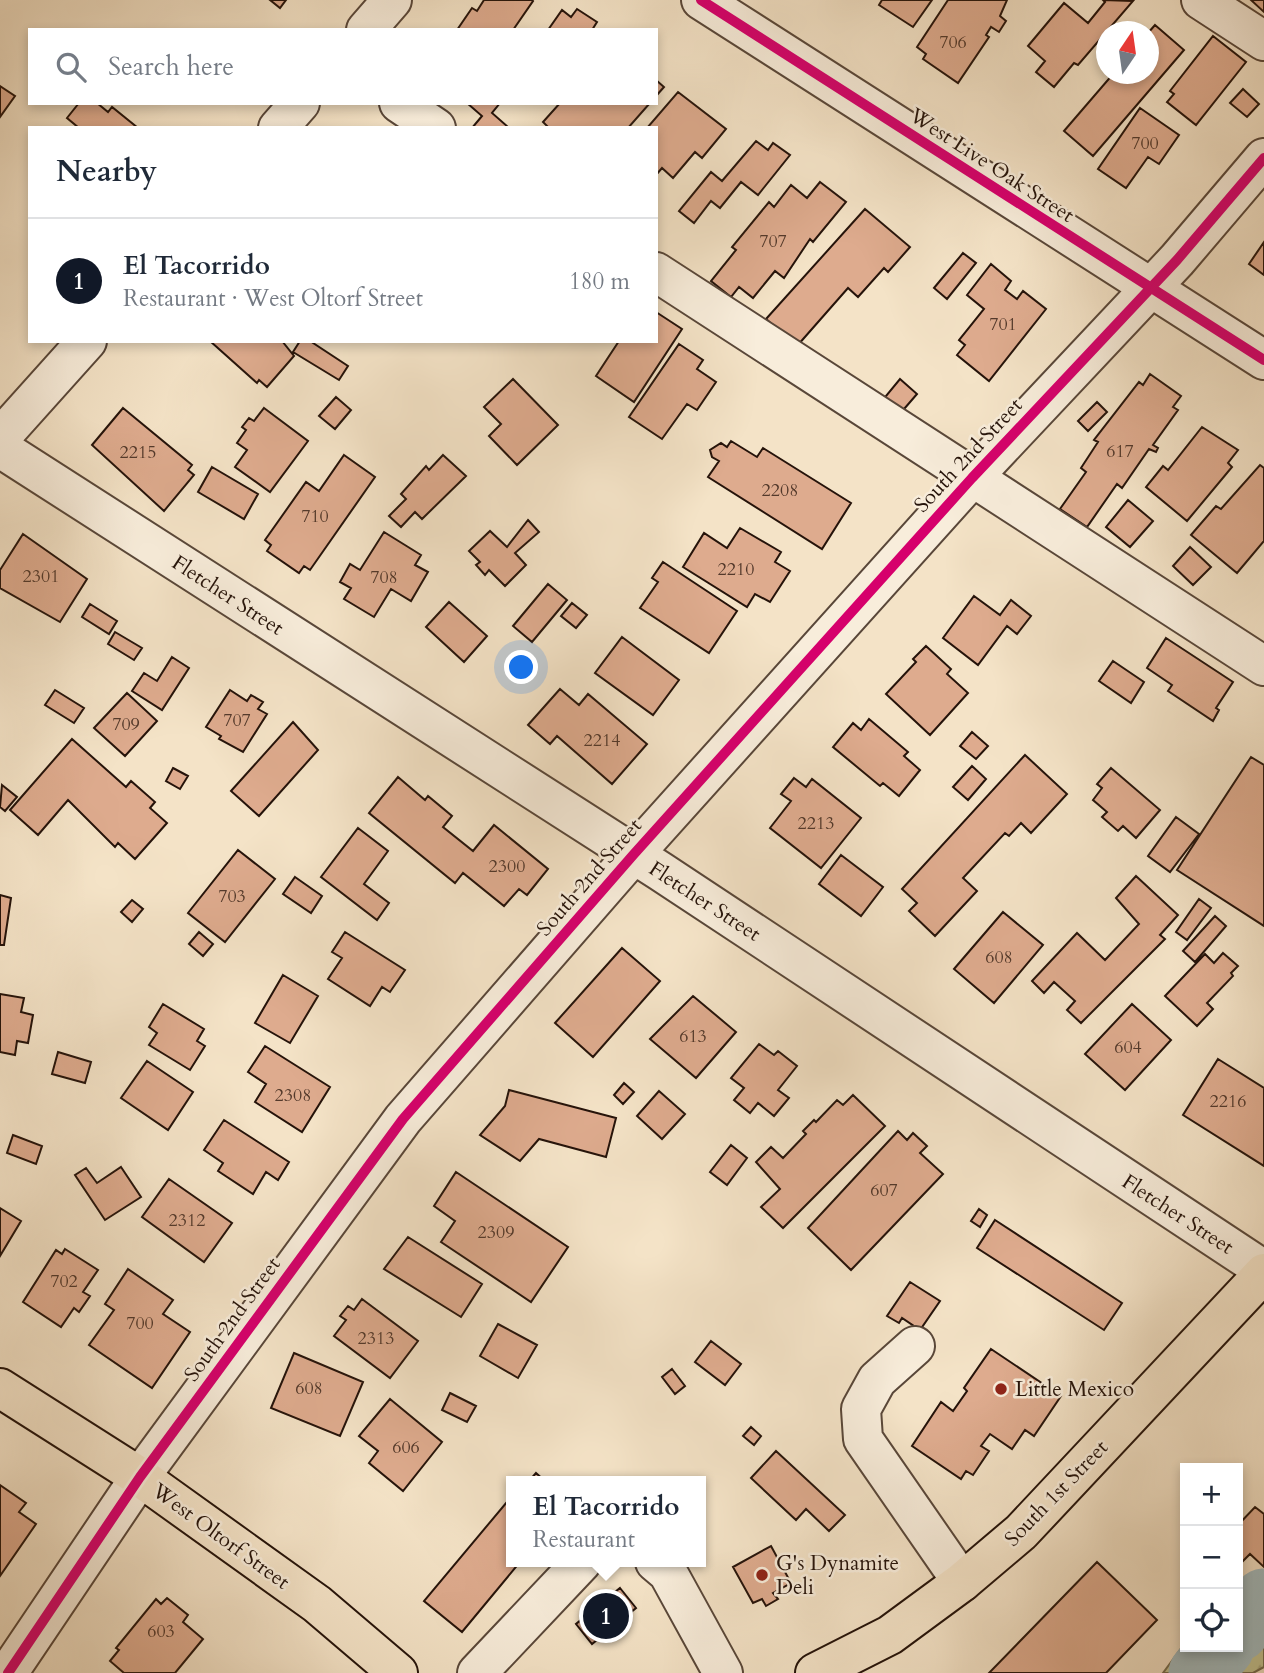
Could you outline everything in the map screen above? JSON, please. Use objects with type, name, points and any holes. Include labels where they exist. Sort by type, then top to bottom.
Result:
[{"type":"main road","name":"South 1st Street","points":[[815,1673],[890,1636],[962,1582],[1021,1532],[1264,1272]]},
{"type":"main road","name":"West Oltorf Street","points":[[0,1388],[140,1477],[317,1604],[398,1673]]},
{"type":"street","points":[[368,28],[392,0]]},
{"type":"street","name":"West Live Oak Street","points":[[701,0],[1264,360]]},
{"type":"street","points":[[1201,0],[1264,41]]},
{"type":"street","points":[[280,126],[298,105]]},
{"type":"street","points":[[401,105],[433,126]]},
{"type":"street","name":"South 2nd Street","points":[[8,1673],[140,1477],[403,1119],[634,855],[972,478],[1150,288],[1264,158]]},
{"type":"street","points":[[658,273],[1264,666]]},
{"type":"street","points":[[0,438],[85,343]]},
{"type":"street","name":"Fletcher Street","points":[[0,448],[634,855],[1264,1272]]},
{"type":"street","points":[[915,1346],[877,1381],[861,1409],[863,1439],[962,1582]]},
{"type":"street","points":[[477,1673],[577,1567]]},
{"type":"street","points":[[661,1567],[668,1573],[723,1673]]},
{"type":"green space","points":[[1264,1590],[1264,1667],[1253,1673],[1163,1673],[1180,1650],[1180,1652],[1243,1652],[1243,1598]]},
{"type":"building","points":[[270,0],[286,0],[280,8]]},
{"type":"building","points":[[484,0],[533,1],[514,28],[458,28],[472,8],[477,11]]},
{"type":"building","points":[[882,0],[932,0],[913,27],[879,5]]},
{"type":"building","points":[[948,0],[1007,0],[1000,16],[1006,21],[999,32],[991,27],[986,35],[989,37],[958,83],[923,59],[926,54],[917,47]]},
{"type":"building","points":[[1103,0],[1133,1],[1116,21],[1096,21],[1096,44],[1078,65],[1074,63],[1054,87],[1036,72],[1045,61],[1028,46],[1064,3],[1088,23],[1105,2]]},
{"type":"building","points":[[1251,0],[1264,0],[1264,12]]},
{"type":"building","points":[[577,9],[597,22],[593,28],[549,28],[562,10],[571,17]]},
{"type":"building","points":[[1159,28],[1184,50],[1159,79]]},
{"type":"building","points":[[1213,36],[1246,62],[1196,125],[1167,102],[1174,94],[1170,91]]},
{"type":"building","points":[[658,82],[664,87],[658,94]]},
{"type":"building","points":[[1104,84],[1155,84],[1093,156],[1064,131]]},
{"type":"building","points":[[0,86],[15,96],[0,117]]},
{"type":"building","points":[[1243,89],[1259,104],[1247,117],[1230,103]]},
{"type":"building","points":[[678,92],[726,129],[702,158],[695,152],[673,178],[662,168],[658,173],[658,126],[649,126]]},
{"type":"building","points":[[77,105],[99,105],[108,112],[112,107],[136,126],[77,126],[67,118]]},
{"type":"building","points":[[469,105],[498,105],[492,113],[507,126],[474,126],[482,116]]},
{"type":"building","points":[[558,105],[648,105],[630,126],[547,126],[543,122]]},
{"type":"building","points":[[1140,108],[1179,135],[1159,164],[1148,157],[1126,188],[1098,169]]},
{"type":"building","points":[[756,141],[768,150],[773,143],[790,155],[758,195],[741,182],[720,208],[711,201],[694,223],[679,211],[711,172],[722,181]]},
{"type":"building","points":[[820,182],[846,202],[813,242],[810,239],[784,278],[775,271],[753,298],[739,287],[731,297],[711,281],[736,250],[732,247],[769,202],[774,207],[791,185],[807,198]]},
{"type":"building","points":[[865,209],[910,247],[888,272],[884,268],[858,297],[848,288],[797,346],[766,319]]},
{"type":"building","points":[[1264,242],[1264,275],[1249,264]]},
{"type":"building","points":[[963,253],[976,263],[947,299],[934,288]]},
{"type":"building","points":[[991,264],[1011,281],[1005,290],[1017,299],[1023,291],[1046,309],[989,381],[957,355],[965,345],[959,340],[984,309],[967,295]]},
{"type":"building","points":[[658,313],[682,329],[634,402],[596,376],[618,343],[658,343]]},
{"type":"building","points":[[212,343],[284,343],[294,356],[267,387],[259,380],[257,383]]},
{"type":"building","points":[[299,343],[313,343],[348,366],[339,380],[293,352]]},
{"type":"building","points":[[679,344],[703,360],[697,369],[716,382],[697,410],[687,404],[662,439],[629,417]]},
{"type":"building","points":[[1150,374],[1181,396],[1173,407],[1178,410],[1153,445],[1158,448],[1156,452],[1149,449],[1122,488],[1117,484],[1087,527],[1060,509],[1086,472],[1081,468],[1098,442],[1094,440],[1139,382],[1143,385]]},
{"type":"building","points":[[513,379],[558,425],[517,465],[489,436],[501,424],[484,407]]},
{"type":"building","points":[[900,379],[917,394],[898,416],[881,402]]},
{"type":"building","points":[[336,397],[351,410],[335,429],[319,416]]},
{"type":"building","points":[[1097,402],[1107,412],[1088,431],[1078,421]]},
{"type":"building","points":[[123,408],[192,465],[188,470],[194,475],[164,511],[92,445]]},
{"type":"building","points":[[264,408],[308,441],[270,492],[235,467],[247,450],[237,443],[246,430],[242,427],[249,418],[254,421]]},
{"type":"building","points":[[1202,427],[1238,450],[1228,463],[1232,467],[1187,521],[1146,487],[1163,466],[1168,470]]},
{"type":"building","points":[[731,441],[757,457],[763,448],[851,503],[822,549],[708,477],[719,461],[712,457],[710,450],[721,443],[727,447]]},
{"type":"building","points":[[344,455],[375,477],[310,570],[304,566],[299,573],[267,551],[271,545],[265,540],[306,482],[319,491]]},
{"type":"building","points":[[443,455],[466,476],[422,519],[415,512],[401,527],[389,516],[406,499],[401,494],[426,466],[429,470]]},
{"type":"building","points":[[1260,465],[1264,468],[1264,541],[1237,573],[1191,535],[1216,506],[1221,509]]},
{"type":"building","points":[[212,467],[258,494],[244,519],[198,492]]},
{"type":"building","points":[[1128,500],[1153,521],[1130,547],[1106,527]]},
{"type":"building","points":[[528,520],[539,532],[515,553],[526,565],[505,586],[489,570],[485,575],[476,565],[480,562],[469,551],[490,531],[507,547]]},
{"type":"building","points":[[740,528],[781,552],[775,562],[790,571],[770,602],[755,594],[747,607],[683,567],[704,533],[727,548]]},
{"type":"building","points":[[384,532],[421,555],[415,565],[428,572],[411,601],[391,589],[374,617],[344,599],[351,588],[340,582],[350,564],[360,570]]},
{"type":"building","points":[[23,534],[87,579],[60,622],[0,588],[0,570]]},
{"type":"building","points":[[1190,547],[1211,567],[1193,585],[1173,566]]},
{"type":"building","points":[[663,562],[737,611],[709,653],[640,608],[658,582],[652,578]]},
{"type":"building","points":[[548,584],[567,600],[532,642],[513,626]]},
{"type":"building","points":[[974,596],[1000,615],[1011,600],[1031,616],[1017,634],[1007,626],[978,665],[943,638]]},
{"type":"building","points":[[449,602],[487,636],[464,662],[426,627]]},
{"type":"building","points":[[572,603],[587,615],[576,628],[561,616]]},
{"type":"building","points":[[90,604],[117,621],[109,634],[82,617]]},
{"type":"building","points":[[115,632],[142,648],[134,660],[108,644]]},
{"type":"building","points":[[622,637],[679,680],[653,715],[595,673]]},
{"type":"building","points":[[1166,638],[1233,682],[1216,708],[1219,710],[1213,721],[1168,691],[1172,685],[1147,668]]},
{"type":"building","points":[[926,646],[951,669],[947,674],[968,693],[930,735],[886,694],[916,662],[913,659]]},
{"type":"building","points":[[172,657],[189,668],[162,710],[132,691],[144,673],[157,681]]},
{"type":"building","points":[[1113,661],[1144,682],[1131,703],[1099,681]]},
{"type":"building","points":[[560,689],[579,705],[588,694],[647,744],[612,784],[557,736],[550,744],[528,725]]},
{"type":"building","points":[[55,690],[84,708],[74,723],[45,705]]},
{"type":"building","points":[[230,690],[247,701],[251,695],[263,702],[258,709],[267,714],[243,752],[219,739],[221,736],[206,727]]},
{"type":"building","points":[[127,693],[157,721],[125,756],[94,728]]},
{"type":"building","points":[[869,719],[908,752],[904,756],[920,770],[899,796],[883,783],[880,786],[833,747],[853,723],[861,730]]},
{"type":"building","points":[[293,722],[318,750],[259,816],[231,791]]},
{"type":"building","points":[[972,732],[988,746],[976,759],[960,746]]},
{"type":"building","points":[[72,739],[126,787],[131,781],[155,802],[150,808],[167,823],[135,859],[118,843],[115,847],[68,800],[38,835],[10,810]]},
{"type":"building","points":[[1025,755],[1067,794],[1031,833],[1021,823],[1009,836],[1005,833],[963,878],[977,891],[935,936],[909,911],[917,903],[902,889]]},
{"type":"building","points":[[1251,757],[1264,765],[1264,926],[1177,870]]},
{"type":"building","points":[[972,766],[986,779],[968,800],[953,787]]},
{"type":"building","points":[[173,768],[188,776],[180,789],[166,781]]},
{"type":"building","points":[[1111,768],[1160,810],[1136,838],[1123,826],[1118,831],[1102,817],[1107,812],[1093,800],[1102,788],[1097,784]]},
{"type":"building","points":[[398,777],[425,800],[428,796],[452,816],[443,827],[473,851],[494,825],[548,869],[527,895],[519,889],[504,906],[463,873],[455,883],[369,813]]},
{"type":"building","points":[[794,778],[806,787],[812,779],[861,818],[821,868],[770,828],[791,801],[781,794]]},
{"type":"building","points":[[2,785],[17,797],[5,811],[0,807]]},
{"type":"building","points":[[1176,817],[1199,834],[1170,872],[1148,856]]},
{"type":"building","points":[[358,828],[388,851],[364,884],[389,903],[377,920],[321,877]]},
{"type":"building","points":[[238,850],[275,879],[225,942],[188,913]]},
{"type":"building","points":[[841,855],[883,887],[861,916],[819,884]]},
{"type":"building","points":[[1136,876],[1178,915],[1160,935],[1165,939],[1081,1023],[1067,1010],[1075,1001],[1054,982],[1044,993],[1032,981],[1077,933],[1105,960],[1139,924],[1116,898]]},
{"type":"building","points":[[295,877],[322,896],[311,913],[283,894]]},
{"type":"building","points":[[0,895],[11,898],[4,945],[0,945]]},
{"type":"building","points":[[1199,899],[1211,908],[1187,940],[1176,932]]},
{"type":"building","points":[[132,900],[143,909],[132,922],[121,912]]},
{"type":"building","points":[[1003,912],[1043,945],[994,1003],[954,969]]},
{"type":"building","points":[[1215,916],[1226,926],[1195,962],[1183,951]]},
{"type":"building","points":[[199,932],[213,944],[203,956],[189,944]]},
{"type":"building","points":[[345,932],[405,970],[390,992],[382,987],[370,1006],[328,979],[342,958],[332,952]]},
{"type":"building","points":[[622,948],[660,981],[593,1057],[555,1023]]},
{"type":"building","points":[[1223,953],[1238,966],[1231,973],[1233,976],[1207,1003],[1213,1009],[1197,1026],[1165,996],[1205,954],[1214,963]]},
{"type":"building","points":[[283,975],[318,996],[290,1043],[255,1023]]},
{"type":"building","points":[[0,994],[24,998],[21,1012],[33,1015],[28,1043],[17,1041],[15,1055],[0,1052]]},
{"type":"building","points":[[693,996],[736,1032],[696,1078],[650,1039]]},
{"type":"building","points":[[163,1004],[204,1029],[197,1041],[205,1046],[190,1070],[149,1045],[157,1033],[149,1027]]},
{"type":"building","points":[[1132,1004],[1171,1040],[1125,1090],[1085,1054]]},
{"type":"building","points":[[759,1044],[774,1055],[778,1051],[797,1066],[778,1090],[789,1098],[774,1116],[758,1103],[750,1113],[734,1100],[744,1088],[731,1078]]},
{"type":"building","points":[[265,1046],[330,1087],[302,1132],[255,1102],[266,1084],[248,1072]]},
{"type":"building","points":[[58,1052],[91,1062],[85,1083],[52,1074]]},
{"type":"building","points":[[1218,1059],[1264,1088],[1264,1166],[1183,1115]]},
{"type":"building","points":[[147,1061],[193,1092],[168,1130],[121,1098]]},
{"type":"building","points":[[624,1083],[634,1092],[623,1104],[614,1095]]},
{"type":"building","points":[[509,1090],[616,1118],[606,1157],[539,1139],[520,1161],[480,1135],[505,1106]]},
{"type":"building","points":[[659,1091],[685,1114],[662,1139],[637,1116]]},
{"type":"building","points":[[853,1095],[885,1126],[783,1228],[761,1207],[780,1189],[756,1162],[771,1147],[783,1158],[806,1134],[803,1131],[814,1120],[816,1122],[837,1100],[843,1105]]},
{"type":"building","points":[[224,1120],[289,1162],[278,1180],[266,1172],[253,1194],[218,1171],[223,1163],[204,1150]]},
{"type":"building","points":[[898,1131],[907,1140],[913,1133],[927,1146],[920,1153],[943,1174],[851,1270],[808,1228]]},
{"type":"building","points":[[13,1135],[42,1146],[36,1164],[7,1153]]},
{"type":"building","points":[[731,1145],[747,1158],[727,1185],[710,1172]]},
{"type":"building","points":[[121,1167],[141,1197],[105,1220],[75,1175],[86,1168],[97,1183]]},
{"type":"building","points":[[456,1172],[568,1247],[531,1302],[441,1242],[455,1221],[434,1206]]},
{"type":"building","points":[[169,1179],[232,1223],[204,1262],[142,1217]]},
{"type":"building","points":[[0,1208],[21,1221],[0,1256]]},
{"type":"building","points":[[979,1209],[987,1215],[980,1227],[971,1221]]},
{"type":"building","points":[[995,1220],[1122,1303],[1104,1330],[977,1248]]},
{"type":"building","points":[[408,1237],[482,1284],[461,1317],[384,1269]]},
{"type":"building","points":[[65,1249],[98,1270],[83,1292],[90,1296],[79,1312],[74,1308],[61,1327],[23,1302],[56,1250],[62,1254]]},
{"type":"building","points":[[128,1269],[173,1300],[163,1314],[190,1332],[152,1388],[89,1345],[114,1310],[105,1304]]},
{"type":"building","points":[[910,1282],[940,1301],[920,1330],[902,1318],[899,1323],[887,1316]]},
{"type":"building","points":[[362,1299],[418,1341],[390,1378],[334,1336],[346,1320],[340,1316],[348,1306],[354,1310]]},
{"type":"building","points":[[498,1324],[537,1345],[518,1378],[480,1356]]},
{"type":"building","points":[[711,1341],[741,1364],[725,1385],[695,1362]]},
{"type":"building","points":[[991,1349],[1061,1396],[1034,1436],[1025,1430],[1012,1449],[990,1434],[981,1446],[989,1451],[973,1475],[966,1471],[961,1479],[912,1446],[941,1402],[953,1411],[967,1391],[964,1388]]},
{"type":"building","points":[[294,1353],[363,1382],[340,1436],[271,1408]]},
{"type":"building","points":[[672,1369],[685,1386],[675,1394],[662,1377]]},
{"type":"building","points":[[450,1393],[476,1406],[467,1422],[442,1410]]},
{"type":"building","points":[[390,1399],[442,1442],[403,1491],[369,1463],[378,1451],[359,1436]]},
{"type":"building","points":[[751,1427],[761,1436],[754,1445],[743,1436]]},
{"type":"building","points":[[776,1451],[845,1515],[829,1531],[806,1509],[796,1520],[751,1478]]},
{"type":"building","points":[[0,1485],[26,1503],[19,1512],[36,1524],[0,1576]]},
{"type":"building","points":[[506,1503],[506,1567],[516,1567],[462,1632],[424,1601]]},
{"type":"building","points":[[1255,1507],[1264,1514],[1264,1567],[1250,1554],[1243,1561],[1243,1520]]},
{"type":"building","name":"G's Dynamite Deli","points":[[771,1546],[791,1583],[773,1593],[778,1599],[766,1606],[762,1599],[753,1603],[733,1567]]},
{"type":"building","points":[[1097,1562],[1157,1620],[1106,1673],[989,1673]]},
{"type":"building","points":[[620,1588],[636,1608],[592,1644],[576,1624]]},
{"type":"building","points":[[167,1598],[188,1615],[183,1622],[203,1639],[175,1673],[124,1673],[110,1661],[119,1650],[116,1648],[156,1599],[161,1604]]},
{"type":"waterway","points":[[1243,1624],[1264,1600]]},
{"type":"waterway","points":[[1200,1673],[1219,1652]]},
{"type":"cycle path","points":[[701,0],[1264,360]]},
{"type":"cycle path","points":[[8,1673],[140,1477],[403,1119],[634,854],[972,478],[1177,260],[1264,158]]},
{"type":"place","name":"Little Mexico","points":[[1001,1389]]},
{"type":"place","name":"G's Dynamite Deli","points":[[762,1575]]},
{"type":"place","name":"El Tacorrido","points":[[606,1616]]}]
